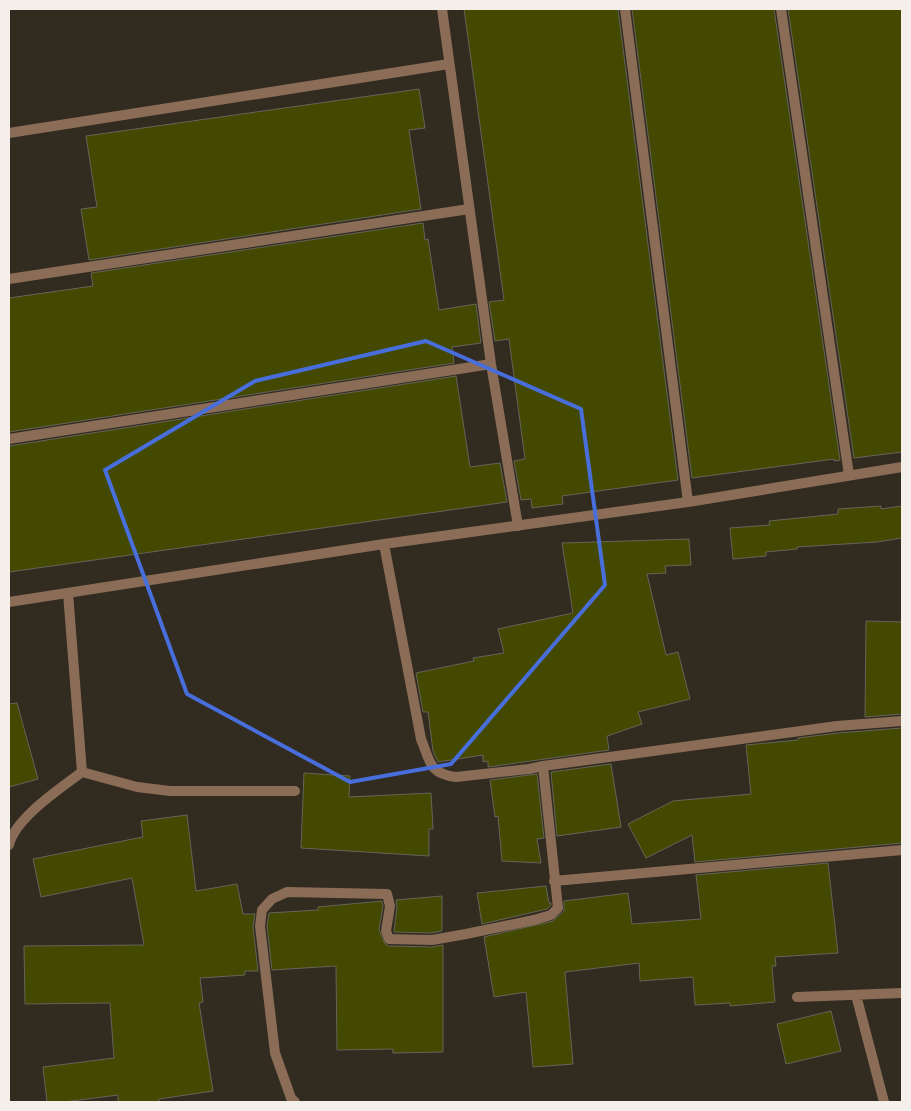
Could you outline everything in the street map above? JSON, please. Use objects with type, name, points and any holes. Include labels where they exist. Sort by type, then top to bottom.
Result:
[{"type":"street","points":[[442,9],[491,364],[518,526]]},
{"type":"street","points":[[624,9],[688,502]]},
{"type":"street","points":[[781,9],[849,475]]},
{"type":"street","points":[[9,133],[449,64]]},
{"type":"street","points":[[9,279],[470,208]]},
{"type":"street","points":[[9,439],[491,364]]},
{"type":"street","points":[[9,602],[384,544],[688,502],[902,467]]},
{"type":"street","points":[[384,544],[421,739],[433,769],[445,776],[456,777],[529,769],[837,726],[902,722]]},
{"type":"street","points":[[68,593],[82,772]]},
{"type":"street","points":[[295,1102],[291,1098],[275,1053],[260,926],[262,910],[272,899],[287,892],[387,894],[390,906],[386,931],[389,939],[432,940],[551,915],[558,908],[543,766]]},
{"type":"street","points":[[82,772],[137,787],[170,791],[295,791]]},
{"type":"street","points":[[9,842],[21,824],[44,801],[82,772]]},
{"type":"street","points":[[554,881],[902,850]]},
{"type":"street","points":[[797,997],[902,993]]},
{"type":"street","points":[[856,995],[884,1102]]},
{"type":"highlighted area","points":[[426,341],[581,409],[605,585],[451,764],[350,782],[187,694],[105,470],[255,381]]},
{"type":"building","points":[[464,9],[618,9],[678,480],[562,496],[563,504],[532,508],[531,499],[521,500],[514,461],[525,459],[509,339],[495,341],[489,302],[504,300]]},
{"type":"building","points":[[632,9],[774,9],[840,460],[834,461],[834,459],[692,478]]},
{"type":"building","points":[[788,9],[902,9],[902,452],[854,458]]},
{"type":"building","points":[[419,89],[425,128],[409,130],[421,209],[89,260],[81,209],[97,207],[86,136]]},
{"type":"building","points":[[423,223],[425,240],[428,239],[439,310],[476,304],[481,343],[452,347],[454,363],[9,432],[9,298],[93,286],[91,273]]},
{"type":"building","points":[[456,376],[470,467],[500,463],[507,502],[9,572],[9,446]]},
{"type":"building","points":[[881,506],[881,509],[902,506],[902,538],[877,542],[797,547],[797,549],[766,552],[766,556],[733,559],[730,528],[770,525],[769,521],[838,514],[838,509]]},
{"type":"building","points":[[689,539],[691,565],[665,566],[666,573],[647,574],[666,655],[678,652],[690,699],[638,712],[642,724],[607,736],[609,750],[488,767],[488,761],[483,762],[483,755],[438,762],[433,751],[428,712],[423,712],[416,673],[474,661],[473,658],[504,653],[498,629],[573,613],[562,543]]},
{"type":"building","points":[[866,621],[902,622],[902,714],[865,717]]},
{"type":"building","points":[[17,703],[38,779],[9,787],[9,704]]},
{"type":"building","points":[[902,728],[902,843],[695,862],[692,835],[646,858],[628,824],[673,801],[751,794],[746,745],[798,740],[798,738],[838,733]]},
{"type":"building","points":[[611,764],[621,827],[557,836],[551,772]]},
{"type":"building","points":[[304,773],[350,776],[349,797],[431,793],[433,829],[429,829],[429,856],[301,848]]},
{"type":"building","points":[[537,774],[544,838],[537,839],[541,863],[502,861],[498,816],[495,817],[490,780]]},
{"type":"building","points":[[187,815],[196,891],[237,884],[243,914],[255,914],[253,927],[258,971],[245,971],[245,975],[200,978],[203,1002],[199,1003],[213,1091],[159,1099],[159,1102],[118,1102],[118,1095],[64,1102],[47,1102],[43,1067],[114,1058],[110,1003],[25,1004],[24,946],[144,945],[132,878],[41,897],[33,859],[143,837],[141,821]]},
{"type":"building","points":[[828,863],[838,953],[775,957],[776,966],[772,966],[775,1002],[730,1006],[730,1003],[695,1005],[693,977],[640,981],[639,963],[565,972],[573,1064],[533,1067],[526,992],[494,997],[484,937],[553,921],[564,911],[564,901],[628,893],[632,924],[701,919],[696,875]]},
{"type":"building","points":[[546,886],[549,903],[551,903],[547,909],[482,924],[477,893]]},
{"type":"building","points":[[442,896],[442,931],[431,933],[394,932],[396,900]]},
{"type":"building","points":[[382,901],[383,906],[379,930],[385,944],[389,946],[432,947],[443,945],[443,1052],[393,1053],[393,1049],[337,1050],[336,966],[272,970],[267,926],[269,913],[318,910],[318,907]]},
{"type":"building","points":[[831,1011],[841,1051],[786,1064],[777,1024]]}]
